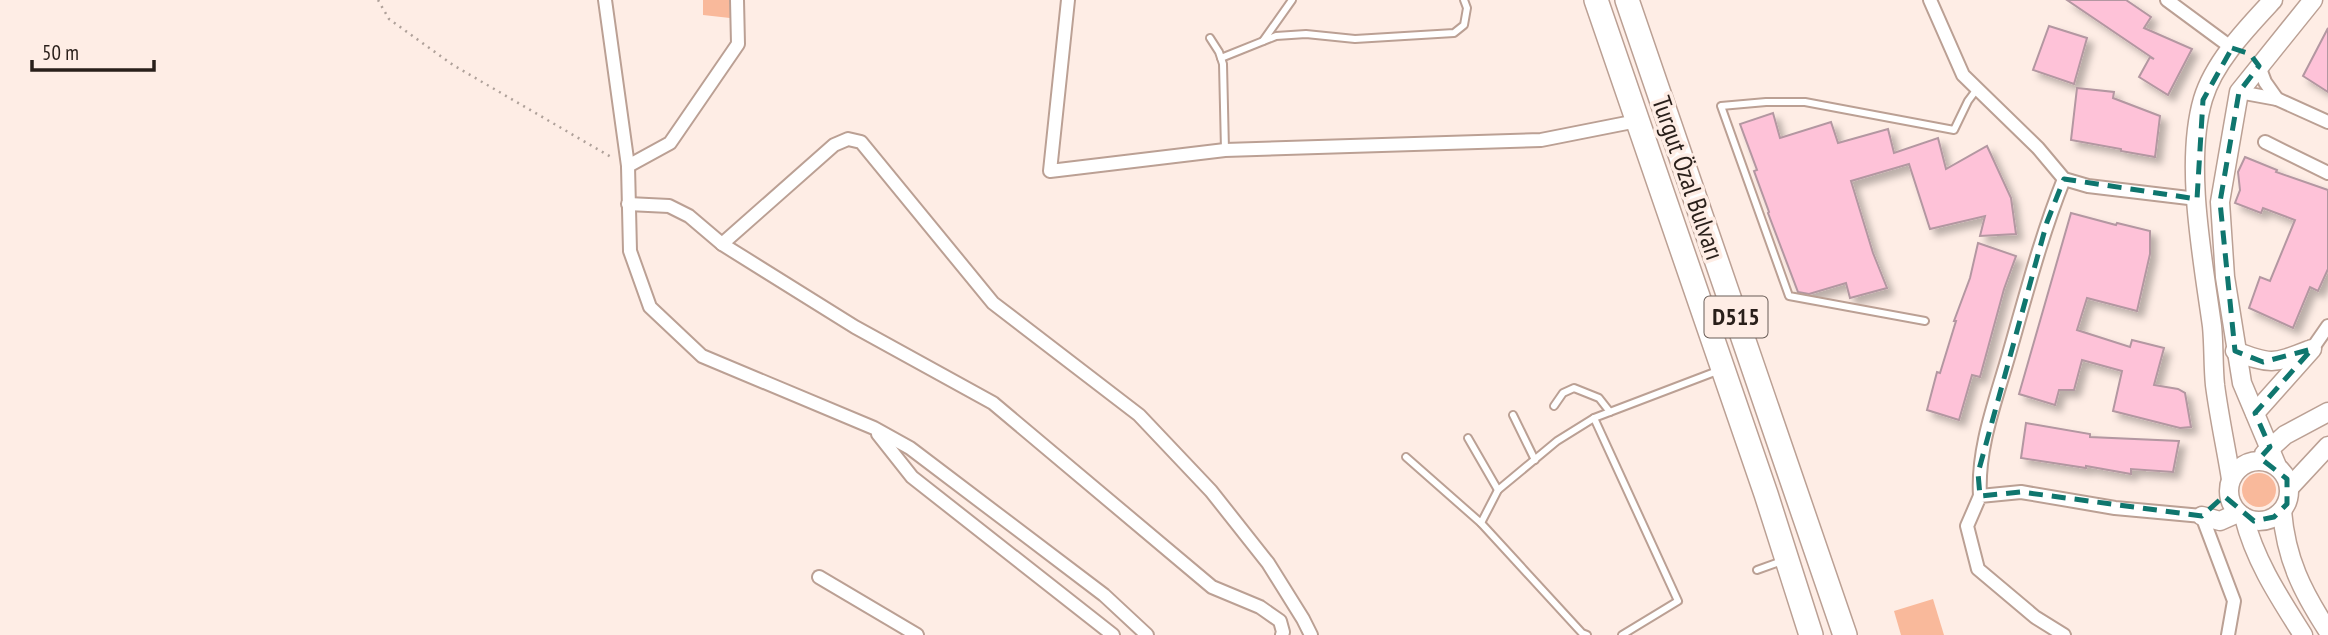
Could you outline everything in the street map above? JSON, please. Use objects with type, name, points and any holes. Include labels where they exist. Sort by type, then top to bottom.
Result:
[{"type":"highway","name":"Turgut Özal Bulvarı","points":[[1596,0],[1811,635]]},
{"type":"highway","name":"Turgut Özal Bulvarı","points":[[1627,0],[1845,635]]},
{"type":"main road","points":[[2273,0],[2232,48],[2213,76],[2203,100],[2196,148],[2197,199],[2203,274],[2212,328],[2215,383],[2230,500],[2241,515],[2257,557],[2303,635]]},
{"type":"main road","points":[[2312,0],[2239,92],[2220,202],[2225,277],[2242,383],[2255,413],[2264,454],[2283,471],[2290,487],[2290,495],[2282,511],[2284,537],[2291,564],[2308,601],[2328,631]]},
{"type":"main road","points":[[2232,48],[2250,54],[2259,66]]},
{"type":"main road","points":[[2213,76],[2221,86],[2239,92]]},
{"type":"main road","points":[[2235,351],[2263,362],[2281,361],[2312,349]]},
{"type":"main road","points":[[2255,413],[2312,349]]},
{"type":"main road","points":[[2282,511],[2264,521],[2254,521],[2241,515],[2220,521],[2202,516],[2230,485],[2242,466],[2264,454],[2285,435],[2328,412]]},
{"type":"main road","points":[[2290,487],[2328,446]]},
{"type":"street","points":[[605,0],[628,166],[629,251],[650,307],[702,356],[874,428],[910,448],[1104,595],[1147,635]]},
{"type":"street","points":[[628,166],[670,143],[738,44],[737,0]]},
{"type":"street","points":[[1068,0],[1050,171],[1225,150],[1541,140],[1637,121]]},
{"type":"street","points":[[1930,0],[1963,75],[2038,148],[2064,179],[2088,187],[2197,199]]},
{"type":"street","points":[[2167,0],[2232,48]]},
{"type":"street","points":[[2259,66],[2277,99]]},
{"type":"street","points":[[2239,92],[2277,99],[2328,122]]},
{"type":"street","points":[[722,244],[834,145],[848,139],[861,142],[993,303],[1139,415],[1211,491],[1268,563],[1311,635]]},
{"type":"street","points":[[2266,142],[2328,173]]},
{"type":"street","points":[[2064,179],[2047,222],[1987,428],[1979,473],[1980,496],[1967,526],[1978,569],[2035,617],[2064,635]]},
{"type":"street","points":[[628,204],[668,206],[689,216],[722,244],[855,327],[993,403],[1212,587],[1260,607],[1280,621],[1282,635]]},
{"type":"street","points":[[2312,349],[2328,326]]},
{"type":"street","points":[[874,428],[912,477],[1113,635]]},
{"type":"street","points":[[1980,496],[2021,492],[2115,508],[2202,516],[2234,601],[2228,635]]},
{"type":"street","points":[[819,578],[917,635]]},
{"type":"lane","points":[[1263,41],[1292,0]]},
{"type":"lane","points":[[1221,58],[1276,36],[1306,34],[1355,39],[1454,33],[1464,24],[1464,0]]},
{"type":"lane","points":[[1210,38],[1221,58],[1225,150]]},
{"type":"lane","points":[[1925,321],[1790,296],[1721,106],[1805,102],[1954,130],[1968,101],[1978,89]]},
{"type":"lane","points":[[1481,523],[1498,490],[1557,441],[1594,418],[1723,370]]},
{"type":"lane","points":[[1554,407],[1566,391],[1580,389],[1599,398],[1610,412]]},
{"type":"lane","points":[[1513,415],[1535,460]]},
{"type":"lane","points":[[1594,418],[1678,601],[1622,635]]},
{"type":"lane","points":[[1468,438],[1498,490]]},
{"type":"lane","points":[[1406,457],[1481,523],[1582,633],[1587,635]]},
{"type":"lane","points":[[1757,570],[1787,560]]},
{"type":"path","points":[[378,0],[390,19],[453,65],[628,166]]},
{"type":"highlighted area","points":[[2232,48],[2250,54],[2259,66],[2239,92],[2220,202],[2235,351],[2263,362],[2312,349],[2255,413],[2270,447],[2260,458],[2287,479],[2287,504],[2274,517],[2254,521],[2224,496],[2202,516],[2021,492],[1980,496],[1978,473],[2047,222],[2064,179],[2197,199],[2203,100]]},
{"type":"shaded area","points":[[703,0],[730,0],[730,18],[703,15]]},
{"type":"shaded area","points":[[2259,473],[2271,478],[2276,490],[2271,502],[2259,507],[2247,502],[2242,490],[2247,478]]},
{"type":"shaded area","points":[[1933,599],[1944,635],[1901,635],[1894,611]]},
{"type":"building","points":[[2067,0],[2126,0],[2151,17],[2144,28],[2192,49],[2168,95],[2139,77],[2150,57],[2154,59]]},
{"type":"building","points":[[2049,26],[2087,38],[2074,84],[2033,70]]},
{"type":"building","points":[[2328,28],[2328,92],[2303,76]]},
{"type":"building","points":[[2077,88],[2114,92],[2113,98],[2160,116],[2155,157],[2071,140]]},
{"type":"building","points":[[1773,113],[1780,138],[1831,122],[1838,143],[1888,129],[1894,153],[1938,138],[1946,169],[1987,146],[2011,198],[2016,234],[1980,236],[1985,216],[1930,229],[1909,164],[1851,181],[1873,253],[1887,288],[1850,298],[1846,283],[1809,294],[1798,292],[1768,213],[1754,171],[1757,170],[1740,124]]},
{"type":"building","points":[[2245,157],[2277,170],[2276,172],[2328,190],[2328,269],[2318,291],[2310,287],[2293,328],[2249,308],[2260,277],[2270,281],[2295,220],[2263,208],[2261,213],[2235,203],[2240,190],[2238,172]]},
{"type":"building","points":[[2071,213],[2150,231],[2150,254],[2137,311],[2087,298],[2077,330],[2130,347],[2132,340],[2164,348],[2154,385],[2178,389],[2185,393],[2191,427],[2180,428],[2113,411],[2122,371],[2082,360],[2074,390],[2059,390],[2055,405],[2019,394]]},
{"type":"building","points":[[1978,243],[2016,256],[1980,377],[1972,375],[1959,420],[1927,410],[1937,372],[1940,373],[1954,321],[1970,278]]},
{"type":"building","points":[[2026,423],[2090,434],[2090,437],[2179,441],[2173,472],[2131,469],[2131,474],[2021,458]]}]
